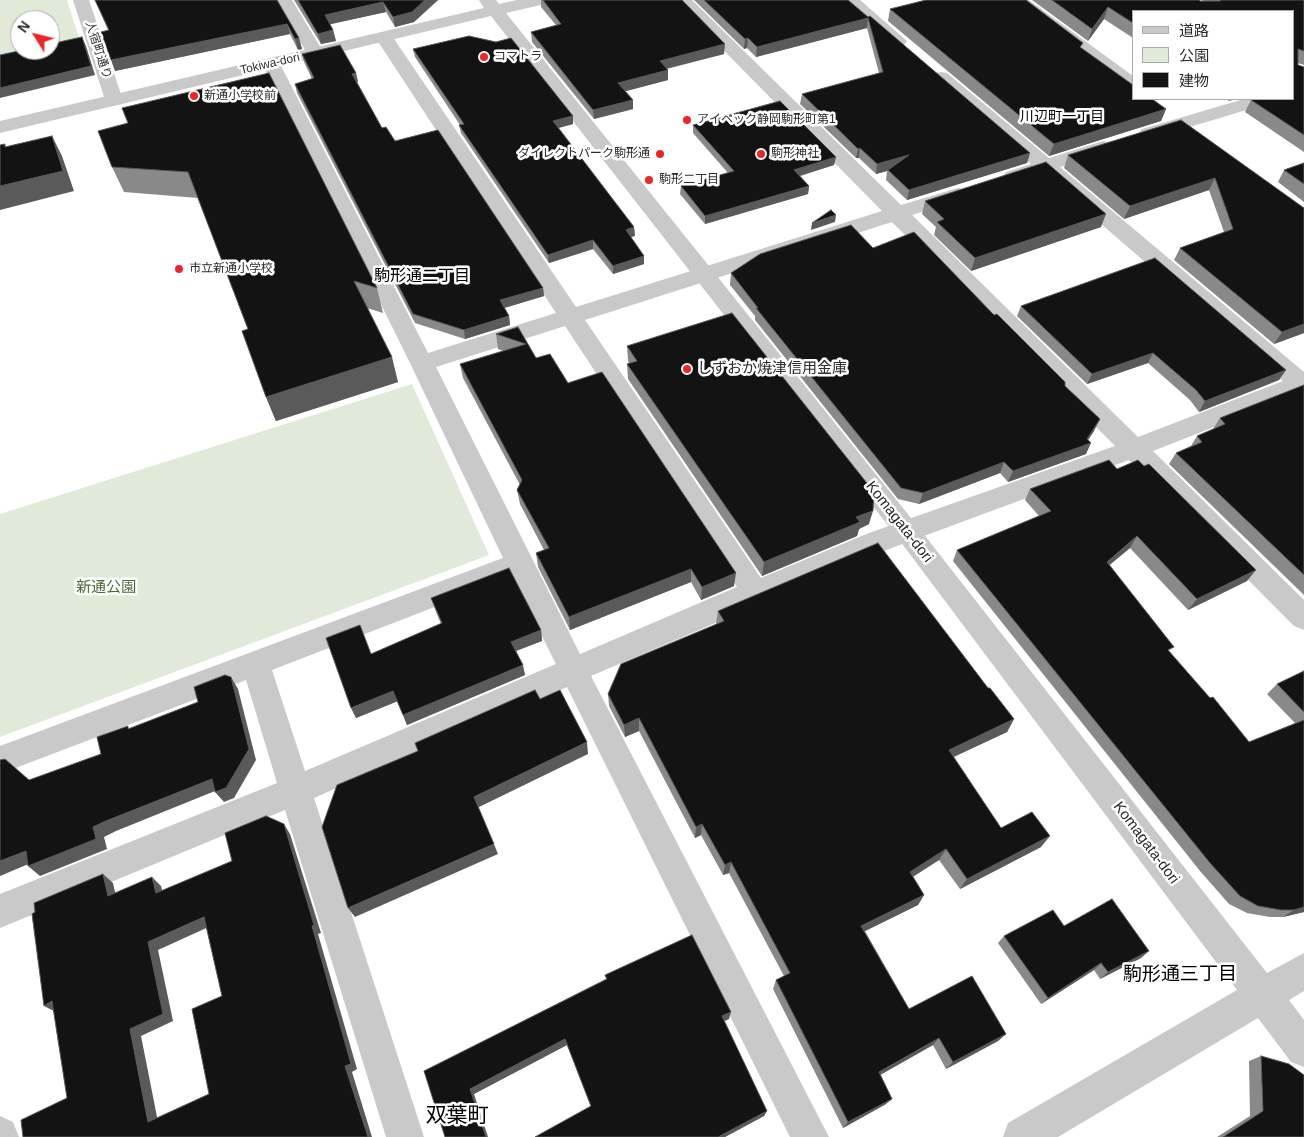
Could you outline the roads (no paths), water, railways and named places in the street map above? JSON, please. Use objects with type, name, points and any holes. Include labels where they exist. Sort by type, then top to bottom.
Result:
[{"type":"street","name":"人宿町通り","points":[[81,0],[114,100]]},
{"type":"street","points":[[284,0],[315,53]]},
{"type":"street","name":"Tokiwa-dori","points":[[0,127],[384,37],[491,5],[540,0]]},
{"type":"street","points":[[682,0],[1304,618]]},
{"type":"street","points":[[0,911],[296,790],[754,592],[906,530],[1133,449],[1303,383],[850,0]]},
{"type":"street","points":[[1018,0],[1132,84]]},
{"type":"street","name":"Komagata-dori","points":[[491,5],[906,530],[1304,1049]]},
{"type":"street","points":[[384,37],[754,592]]},
{"type":"street","points":[[271,64],[422,363],[519,563],[810,1137]]},
{"type":"street","points":[[422,363],[1123,141],[1175,116],[1258,100]]},
{"type":"street","points":[[1175,116],[1206,139]]},
{"type":"street","points":[[0,760],[519,563]]},
{"type":"street","points":[[255,663],[405,1137]]},
{"type":"street","points":[[1022,1137],[1304,971]]},
{"type":"place","name":"コマトラ","points":[[484,57]]},
{"type":"place","name":"新通小学校前","points":[[194,96]]},
{"type":"place","name":"アイペック静岡駒形町第1","points":[[687,120]]},
{"type":"place","name":"ダイレクトパーク駒形通","points":[[660,154]]},
{"type":"place","name":"駒形神社","points":[[761,154]]},
{"type":"place","name":"駒形二丁目","points":[[649,180]]},
{"type":"place","name":"市立新通小学校","points":[[179,269]]},
{"type":"place","name":"しずおか焼津信用金庫","points":[[687,369]]},
{"type":"district","name":"川辺町一丁目","points":[[1062,117]]},
{"type":"district","name":"駒形通二丁目","points":[[422,277]]},
{"type":"district","name":"駒形通三丁目","points":[[1180,975]]},
{"type":"district","name":"双葉町","points":[[457,1116]]},
{"type":"park label","name":"新通公園","points":[[106,588]]}]
